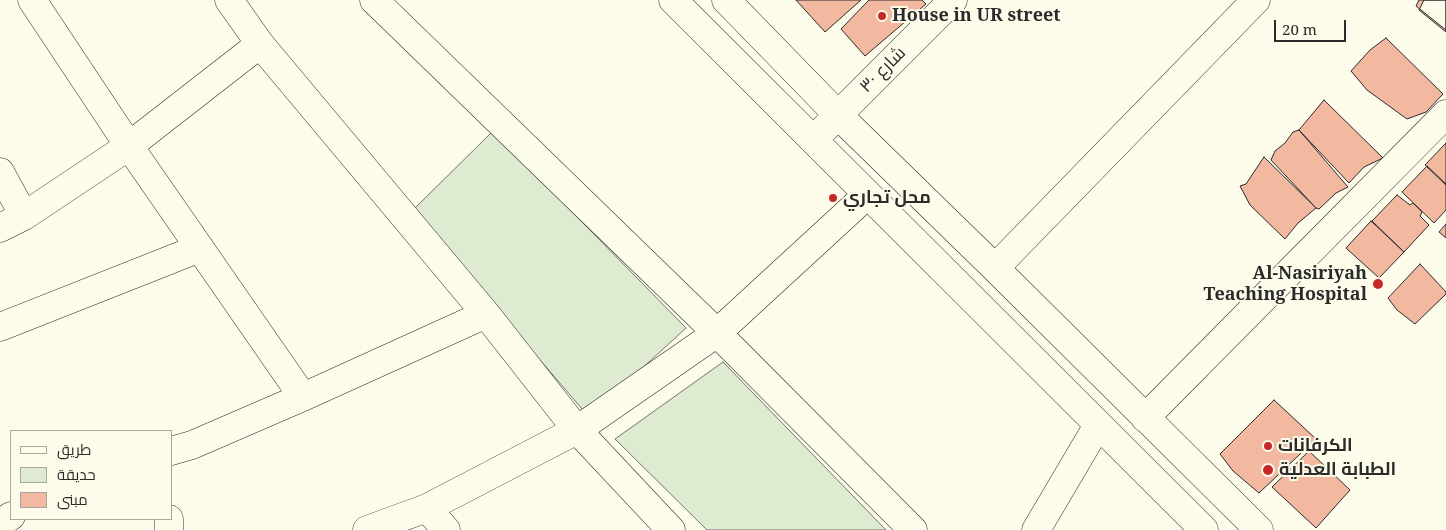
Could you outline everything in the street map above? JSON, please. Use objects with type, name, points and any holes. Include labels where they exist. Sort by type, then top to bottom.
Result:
[{"type":"street","points":[[32,0],[128,146],[303,397]]},
{"type":"street","points":[[229,0],[260,44],[486,314],[577,430],[671,530]]},
{"type":"street","points":[[374,0],[717,333],[913,530]]},
{"type":"street","points":[[673,0],[1204,530]]},
{"type":"street","points":[[726,0],[838,115],[996,268],[1259,530]]},
{"type":"street","name":"شارع ٣٠","points":[[812,140],[953,0]]},
{"type":"street","points":[[996,268],[1256,0]]},
{"type":"street","points":[[0,172],[12,222],[128,146],[260,44]]},
{"type":"street","points":[[1145,418],[1446,114]]},
{"type":"street","points":[[367,530],[427,508],[577,430],[717,333],[867,195]]},
{"type":"street","points":[[0,327],[200,248]]},
{"type":"street","points":[[172,451],[192,445],[303,397],[486,314]]},
{"type":"street","points":[[1036,530],[1098,425]]},
{"type":"street","points":[[427,508],[446,530]]},
{"type":"green space","points":[[493,131],[686,328],[589,417],[412,211]]},
{"type":"green space","points":[[723,362],[886,530],[707,530],[615,439]]},
{"type":"building","name":"House in UR street","points":[[796,0],[861,0],[825,32]]},
{"type":"building","name":"House in UR street","points":[[869,0],[922,0],[926,4],[865,56],[841,29]]},
{"type":"building","points":[[1419,0],[1446,0],[1446,30],[1416,6]]},
{"type":"building","points":[[1424,0],[1446,0],[1446,32],[1419,10]]},
{"type":"building","points":[[1386,38],[1443,94],[1426,112],[1407,119],[1367,90],[1351,71],[1370,50]]},
{"type":"building","points":[[1324,100],[1383,158],[1364,167],[1349,183],[1299,130]]},
{"type":"building","points":[[1299,130],[1348,187],[1336,193],[1319,209],[1271,160],[1275,151],[1285,143],[1293,132]]},
{"type":"building","points":[[1446,143],[1446,185],[1425,165]]},
{"type":"building","points":[[1264,157],[1316,208],[1298,223],[1285,239],[1250,205],[1240,186],[1246,184]]},
{"type":"building","points":[[1427,166],[1446,184],[1446,210],[1434,223],[1402,192]]},
{"type":"building","points":[[1397,195],[1410,205],[1413,203],[1422,212],[1420,216],[1429,225],[1404,252],[1372,221]]},
{"type":"building","points":[[1371,221],[1404,252],[1379,278],[1346,248]]},
{"type":"building","points":[[1446,224],[1446,238],[1439,232]]},
{"type":"building","points":[[1420,264],[1446,294],[1415,324],[1397,310],[1388,298]]},
{"type":"building","name":"الكرفانات","points":[[1274,400],[1316,439],[1259,493],[1233,471],[1220,454]]},
{"type":"building","points":[[1309,451],[1350,490],[1316,528],[1272,487]]},
{"type":"place","name":"House in UR street","points":[[882,16]]},
{"type":"place","name":"محل تجاري","points":[[833,198]]},
{"type":"place","name":"Al-Nasiriyah Teaching Hospital","points":[[1378,284]]},
{"type":"place","name":"الكرفانات","points":[[1268,446]]},
{"type":"place","name":"الطبابة العدلية","points":[[1268,470]]}]
